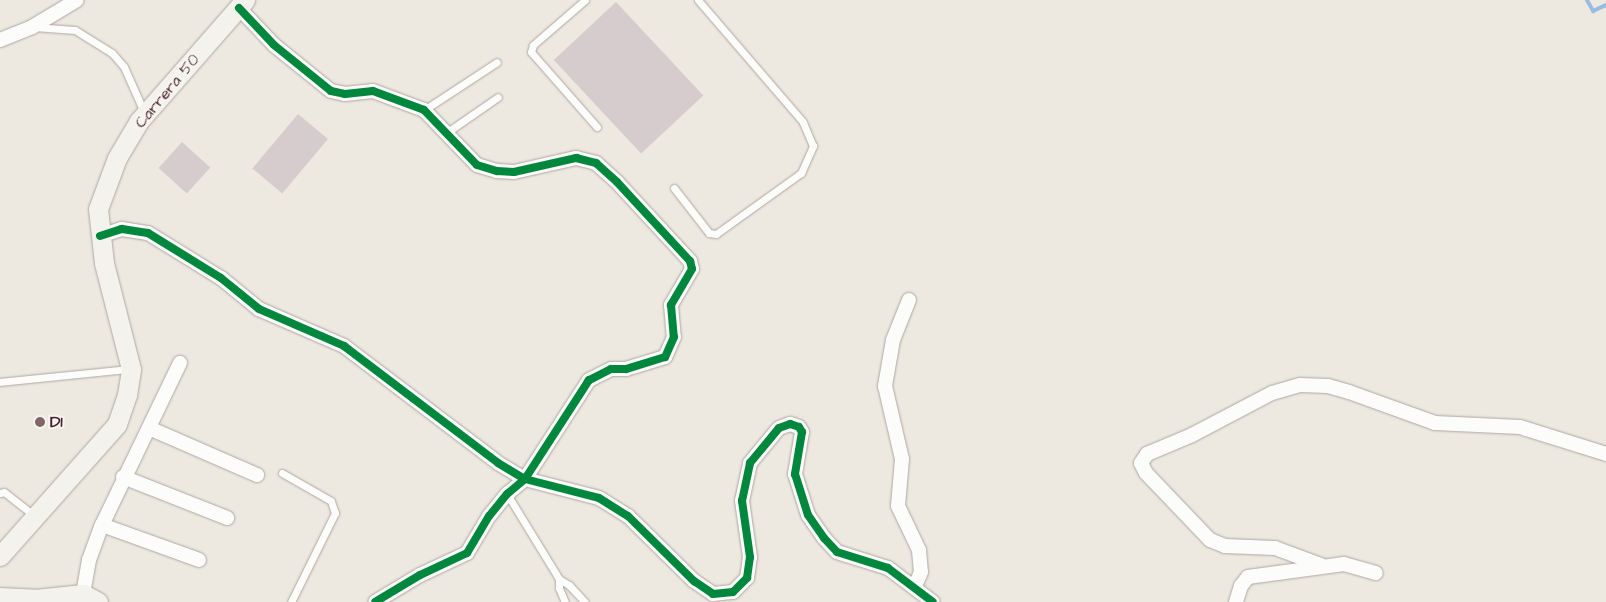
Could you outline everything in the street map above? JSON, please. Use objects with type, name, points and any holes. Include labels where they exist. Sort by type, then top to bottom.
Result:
[{"type":"main road","name":"Carrera 50","points":[[131,369],[104,263],[98,208],[117,158],[145,115],[242,4]]},
{"type":"main road","points":[[3,547],[37,518],[117,424],[128,395],[131,369]]},
{"type":"main road","points":[[0,597],[35,599],[90,598]]},
{"type":"street","points":[[0,40],[32,27],[77,0]]},
{"type":"street","points":[[242,4],[274,45],[331,91],[345,94],[373,91],[424,110],[477,165],[497,171],[514,172],[576,158],[596,164],[618,182],[690,261],[692,269],[671,305],[674,337],[665,357],[626,370],[611,369],[589,380],[525,480],[507,494],[467,553],[420,575],[375,602]]},
{"type":"street","points":[[100,236],[122,229],[148,233],[221,278],[259,309],[344,346],[480,451],[525,480],[599,498],[628,516],[694,580],[713,594],[733,592],[747,578],[750,557],[742,500],[750,463],[779,428],[790,424],[802,432],[795,474],[808,515],[824,538],[837,552],[888,568],[915,586],[933,602]]},
{"type":"street","points":[[909,300],[893,340],[885,386],[902,459],[898,506],[919,550],[921,572],[915,586]]},
{"type":"street","points":[[90,598],[89,560],[102,525],[180,363]]},
{"type":"street","points":[[1321,565],[1276,548],[1225,546],[1210,540],[1146,473],[1141,463],[1147,454],[1192,435],[1272,393],[1300,385],[1349,392],[1435,423],[1520,427],[1606,454]]},
{"type":"street","points":[[149,428],[258,475]]},
{"type":"street","points":[[124,477],[226,518]]},
{"type":"street","points":[[102,525],[199,560]]},
{"type":"street","points":[[1236,602],[1241,586],[1248,577],[1321,565],[1344,564],[1376,573]]},
{"type":"lane","points":[[584,0],[533,45],[531,52],[597,127]]},
{"type":"lane","points":[[674,188],[709,233],[716,234],[801,173],[813,146],[803,122],[698,0]]},
{"type":"lane","points":[[32,27],[75,30],[112,53],[124,67],[145,115]]},
{"type":"lane","points":[[424,110],[497,62]]},
{"type":"lane","points":[[446,133],[498,97]]},
{"type":"lane","points":[[0,382],[131,369]]},
{"type":"lane","points":[[282,473],[331,501],[336,513],[291,602]]},
{"type":"lane","points":[[0,492],[4,492],[37,518]]},
{"type":"lane","points":[[507,494],[559,579],[559,588],[565,602]]},
{"type":"lane","points":[[559,579],[569,584],[584,602]]},
{"type":"building","points":[[616,2],[703,96],[641,154],[554,60]]},
{"type":"building","points":[[298,114],[328,139],[282,193],[252,168]]},
{"type":"building","points":[[182,142],[210,167],[187,193],[159,168]]},
{"type":"waterway","points":[[1587,0],[1593,11],[1606,5]]},
{"type":"cycle path","points":[[239,8],[274,45],[331,91],[345,94],[373,91],[424,110],[477,165],[497,171],[514,172],[576,158],[596,163],[617,182],[690,261],[692,269],[671,305],[674,337],[665,357],[626,369],[611,369],[589,380],[525,479],[507,494],[489,516],[467,553],[420,575],[375,602]]},
{"type":"cycle path","points":[[100,236],[122,229],[148,233],[221,278],[259,309],[344,346],[498,463],[525,479],[599,498],[628,516],[694,581],[713,594],[733,592],[747,578],[750,557],[742,501],[750,463],[779,428],[790,424],[799,427],[802,432],[795,474],[808,515],[824,538],[837,552],[888,568],[933,602]]},
{"type":"place","name":"D1","points":[[40,422]]}]
